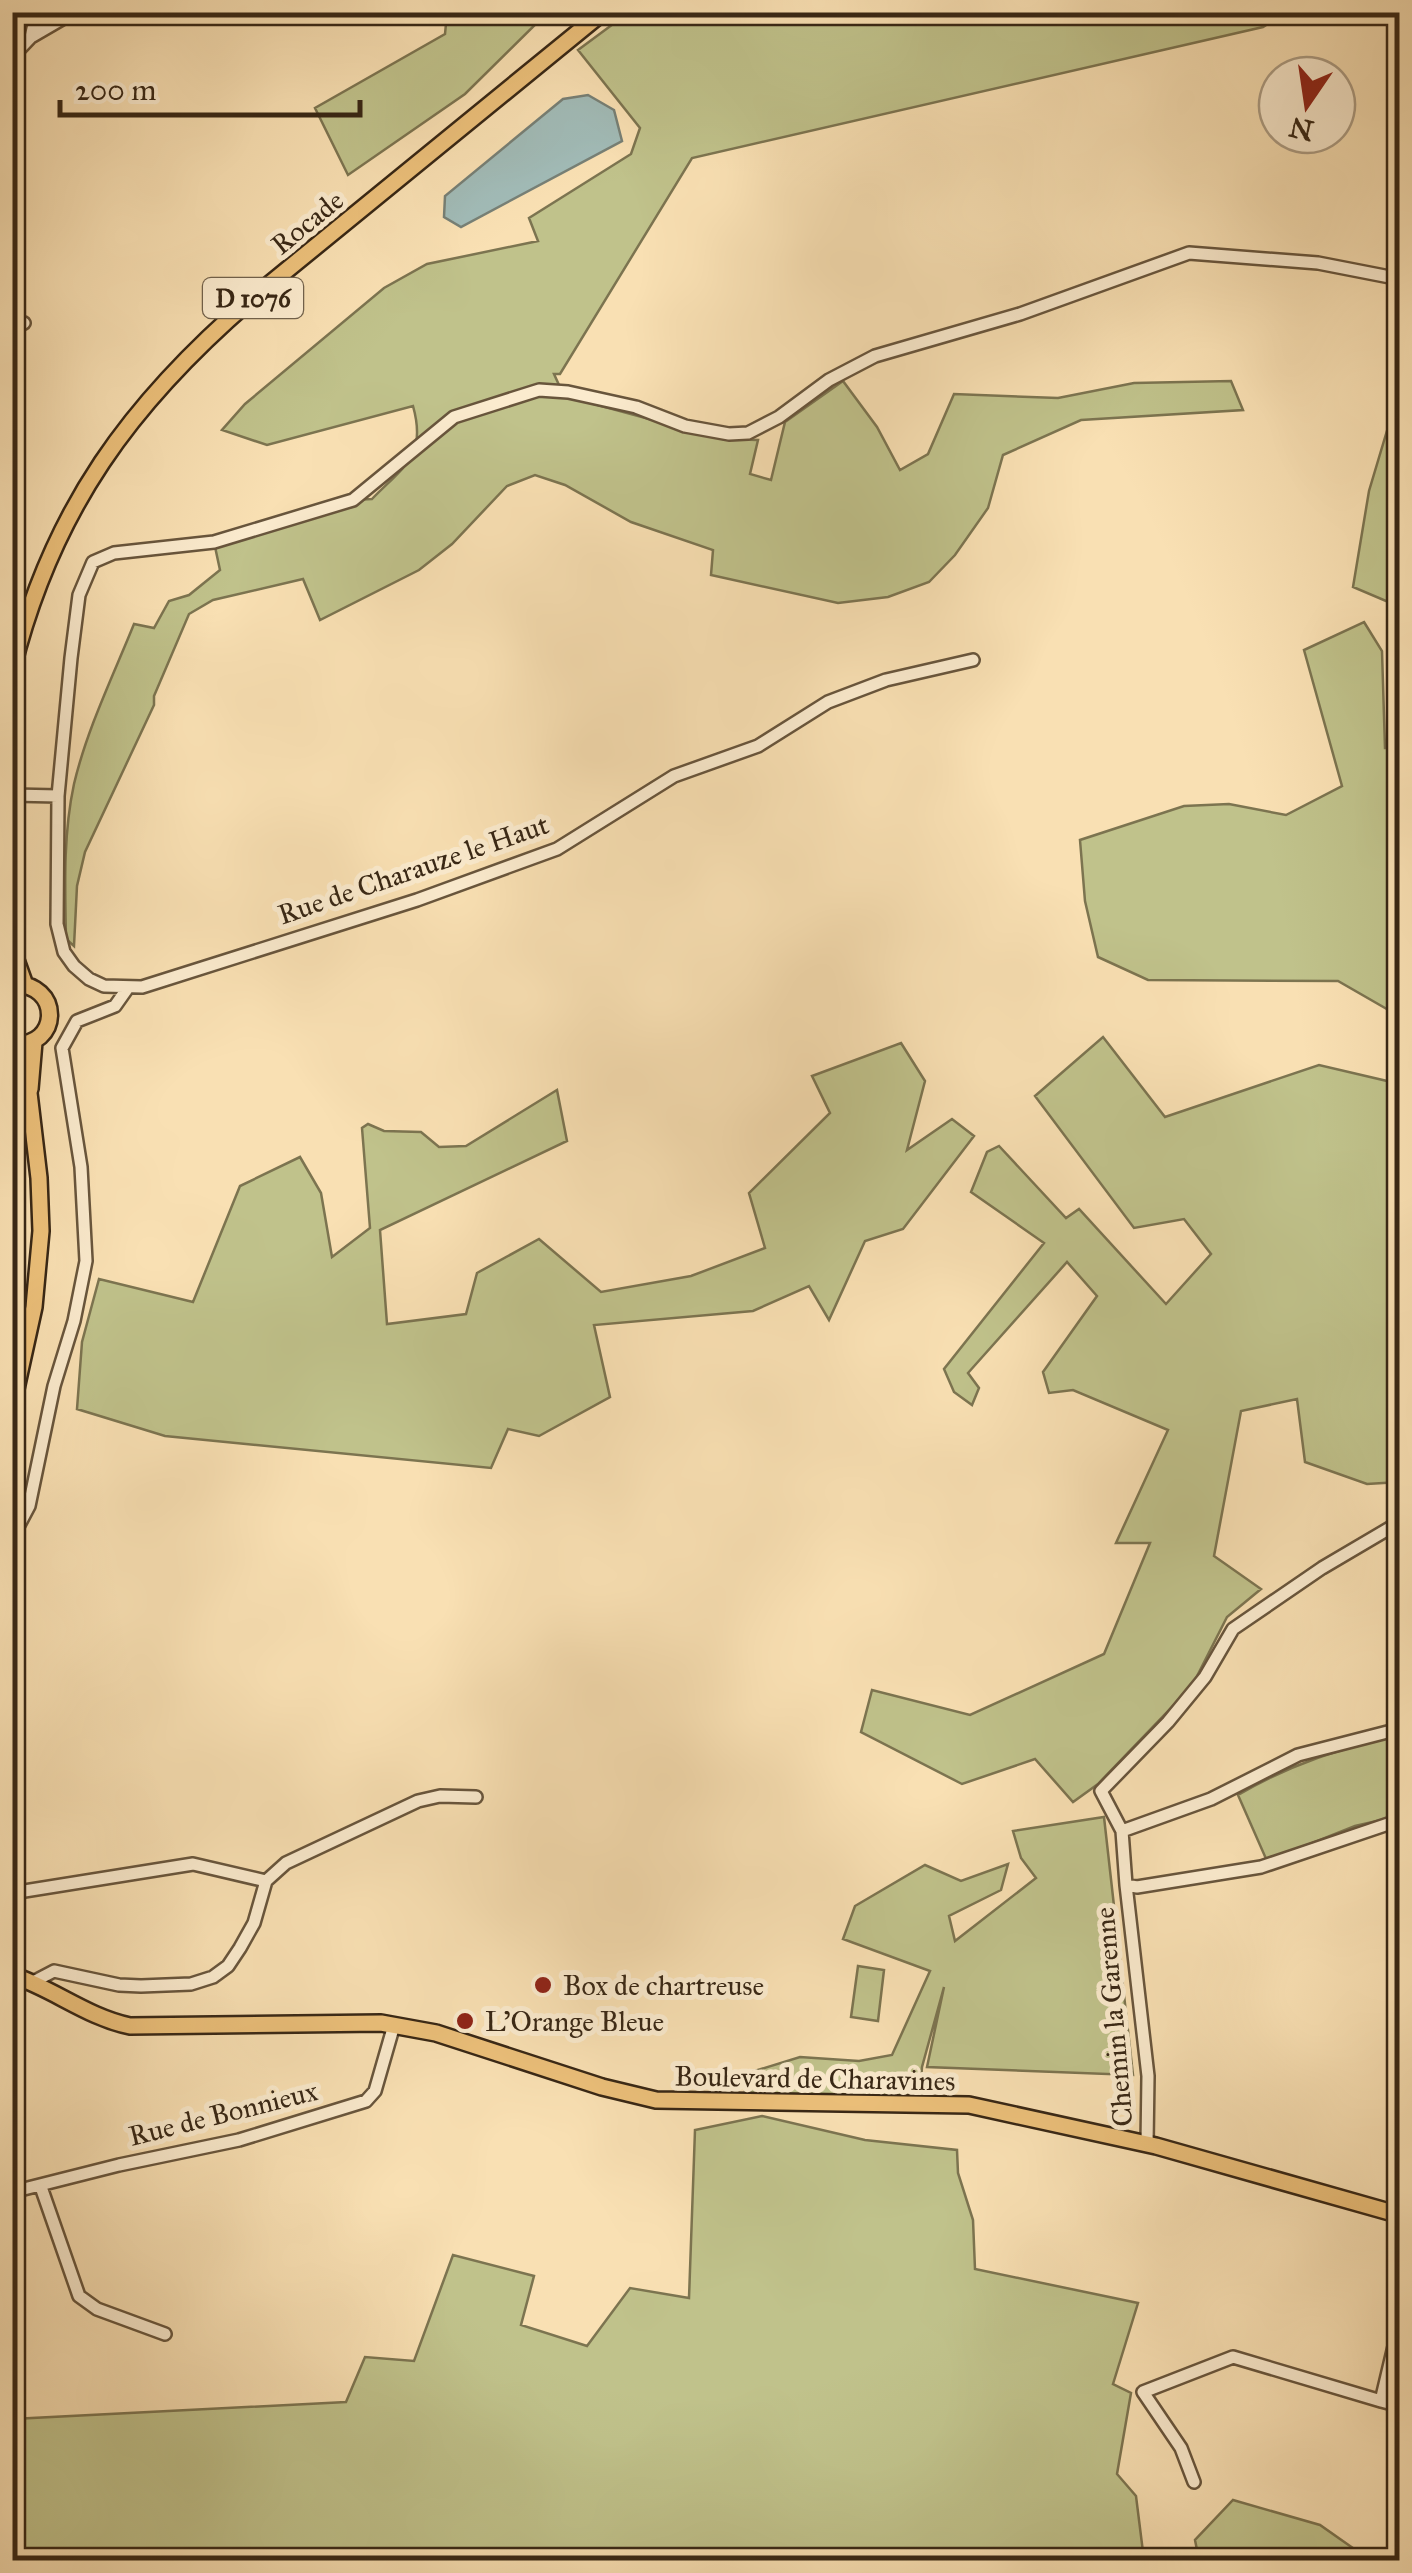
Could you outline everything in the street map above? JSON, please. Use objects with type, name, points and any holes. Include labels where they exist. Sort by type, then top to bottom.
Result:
[{"type":"main road","name":"Rocade","points":[[12,670],[30,608],[62,529],[99,464],[148,398],[242,308],[602,12]]},
{"type":"main road","points":[[12,949],[19,985],[41,993],[50,1010],[47,1028],[34,1042],[12,1046],[29,1093],[40,1178],[39,1271],[28,1347],[12,1407]]},
{"type":"main road","points":[[29,1093],[34,1042]]},
{"type":"main road","name":"Boulevard de Charavines","points":[[12,1975],[33,1982],[99,2018],[130,2026],[394,2025],[436,2033],[602,2088],[656,2100],[952,2103],[1151,2145],[1400,2215]]},
{"type":"street","points":[[31,37],[37,12]]},
{"type":"street","points":[[12,58],[31,37],[74,12]]},
{"type":"street","points":[[12,1538],[30,1506],[54,1386],[74,1321],[86,1261],[81,1167],[62,1048],[78,1021],[115,1006],[127,989],[104,986],[74,966],[64,952],[57,924],[58,796],[78,595],[93,562],[114,553],[214,542],[353,500],[454,417],[539,390],[568,392],[636,408],[686,426],[729,434],[748,433],[779,417],[829,380],[875,356],[1020,314],[1189,253],[1318,263],[1400,279]]},
{"type":"street","name":"Rue de Charauze le Haut","points":[[127,989],[142,988],[418,900],[557,850],[674,776],[758,746],[828,702],[886,680],[974,660]]},
{"type":"street","points":[[12,795],[58,796]]},
{"type":"street","name":"Chemin la Garenne","points":[[1151,2145],[1148,2076],[1122,1830],[1101,1791],[1205,1677],[1233,1629],[1322,1568],[1400,1522]]},
{"type":"street","points":[[1122,1830],[1211,1799],[1298,1755],[1399,1729]]},
{"type":"street","points":[[33,1982],[54,1971],[141,1986],[191,1984],[213,1977],[228,1966],[247,1936],[266,1881],[286,1863],[418,1801],[440,1796],[476,1798]]},
{"type":"street","name":"Chemin la Garenne","points":[[1126,1885],[1137,1887],[1261,1867],[1400,1820]]},
{"type":"street","points":[[12,1893],[193,1864],[266,1881]]},
{"type":"street","name":"Rue de Bonnieux","points":[[12,2192],[239,2140],[366,2101],[375,2091],[394,2025]]},
{"type":"street","points":[[41,2187],[79,2296],[98,2309],[165,2334]]},
{"type":"street","points":[[1381,2400],[1400,2321]]},
{"type":"street","points":[[1194,2482],[1181,2448],[1143,2392],[1233,2356],[1400,2406]]},
{"type":"green space","points":[[447,13],[547,13],[465,94],[348,175],[315,108],[445,34]]},
{"type":"green space","points":[[628,13],[1285,13],[1263,27],[692,158],[560,374],[554,374],[564,396],[723,439],[758,440],[750,474],[771,480],[785,422],[843,381],[877,427],[900,470],[928,454],[954,394],[1058,398],[1134,383],[1231,381],[1243,410],[1081,420],[1003,455],[988,508],[955,555],[929,582],[888,597],[838,603],[711,575],[713,550],[631,522],[565,485],[535,475],[507,486],[452,544],[419,570],[320,620],[303,579],[213,600],[189,614],[154,696],[154,705],[85,852],[77,886],[74,946],[66,939],[65,881],[74,784],[93,723],[134,624],[154,628],[169,601],[189,595],[220,570],[214,542],[353,500],[372,499],[410,459],[417,423],[413,406],[267,445],[222,430],[245,404],[384,288],[427,264],[538,241],[529,218],[631,154],[640,128],[578,50]]},
{"type":"green space","points":[[1400,422],[1399,603],[1353,587],[1369,491],[1389,424]]},
{"type":"green space","points":[[1364,622],[1382,651],[1385,748],[1399,748],[1399,1016],[1338,981],[1148,980],[1098,957],[1085,901],[1080,840],[1184,806],[1229,804],[1286,815],[1342,786],[1304,650]]},
{"type":"green space","points":[[1103,1037],[1165,1117],[1319,1065],[1387,1081],[1399,1088],[1399,1482],[1367,1484],[1305,1462],[1297,1399],[1241,1411],[1214,1556],[1261,1589],[1227,1617],[1192,1686],[1098,1784],[1073,1802],[1035,1759],[962,1784],[861,1732],[872,1690],[970,1715],[1104,1654],[1150,1543],[1116,1543],[1168,1430],[1073,1390],[1049,1393],[1043,1372],[1097,1296],[1067,1262],[968,1373],[979,1388],[972,1405],[954,1392],[944,1369],[1044,1243],[971,1192],[987,1152],[999,1146],[1066,1218],[1079,1209],[1166,1304],[1211,1254],[1184,1219],[1134,1228],[1035,1096]]},
{"type":"green space","points":[[901,1043],[925,1081],[907,1150],[952,1119],[974,1136],[903,1229],[865,1241],[829,1320],[809,1286],[753,1311],[594,1325],[610,1397],[539,1436],[508,1429],[491,1468],[165,1436],[77,1409],[82,1342],[99,1279],[193,1302],[240,1186],[300,1157],[321,1193],[332,1257],[370,1228],[362,1128],[368,1124],[384,1131],[421,1132],[439,1147],[466,1146],[557,1090],[567,1141],[380,1230],[387,1324],[466,1314],[477,1273],[539,1239],[601,1292],[691,1276],[765,1248],[749,1193],[830,1113],[812,1076]]},
{"type":"green space","points":[[1399,1735],[1399,1816],[1355,1826],[1267,1861],[1238,1795],[1317,1758]]},
{"type":"green space","points":[[1104,1817],[1133,2075],[927,2067],[944,1987],[922,2067],[920,2094],[745,2102],[745,2074],[800,2057],[859,2061],[892,2055],[930,1971],[843,1939],[855,1906],[925,1865],[961,1881],[1008,1864],[1001,1890],[949,1916],[955,1941],[1036,1878],[1021,1858],[1013,1831]]},
{"type":"green space","points":[[858,1966],[884,1970],[878,2021],[851,2017]]},
{"type":"green space","points":[[762,2116],[865,2140],[957,2150],[958,2173],[973,2220],[975,2269],[1138,2303],[1113,2384],[1131,2393],[1117,2474],[1136,2496],[1144,2560],[13,2560],[13,2419],[346,2402],[365,2357],[414,2361],[453,2255],[534,2276],[521,2325],[587,2346],[630,2288],[689,2298],[695,2130]]},
{"type":"green space","points":[[1233,2500],[1320,2525],[1370,2560],[1199,2560],[1195,2540]]},
{"type":"water","points":[[588,95],[614,110],[622,141],[461,227],[444,217],[445,196],[563,99]]},
{"type":"place","name":"Box de chartreuse","points":[[543,1985]]},
{"type":"place","name":"L'Orange Bleue","points":[[465,2021]]}]
